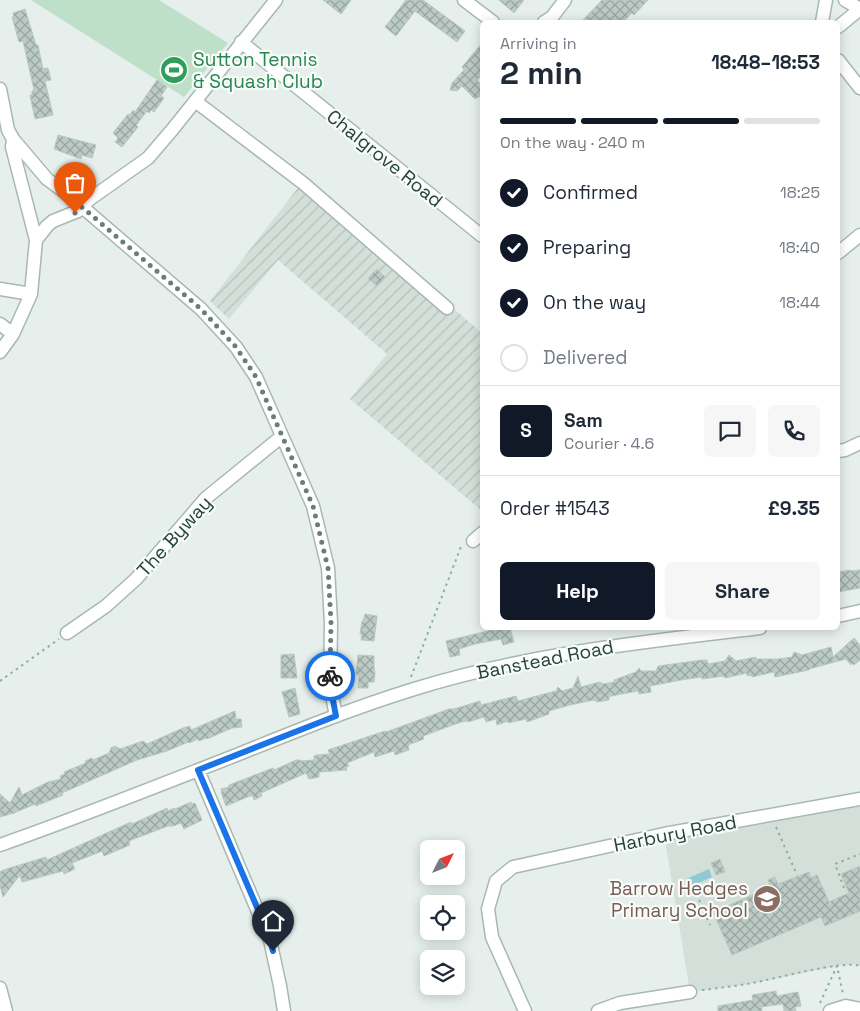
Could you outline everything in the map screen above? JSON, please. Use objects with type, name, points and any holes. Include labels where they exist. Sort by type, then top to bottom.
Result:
[{"type":"street","points":[[36,240],[53,221],[75,213],[90,199],[148,158],[276,0]]},
{"type":"street","points":[[464,0],[491,20]]},
{"type":"street","points":[[547,20],[552,17],[565,0]]},
{"type":"street","points":[[822,20],[826,0]]},
{"type":"street","points":[[840,25],[860,9],[845,0]]},
{"type":"street","name":"Chalgrove Road","points":[[241,42],[480,234]]},
{"type":"street","points":[[840,63],[860,88]]},
{"type":"street","points":[[0,89],[8,130],[13,139],[47,179],[201,309],[236,347],[256,377],[313,506],[328,568],[331,622],[330,685],[336,716]]},
{"type":"street","points":[[195,101],[303,183],[447,308]]},
{"type":"street","points":[[0,352],[13,334],[31,294],[36,240],[12,147],[13,139]]},
{"type":"street","points":[[840,251],[860,235]]},
{"type":"street","points":[[0,289],[31,294]]},
{"type":"street","points":[[0,324],[13,334]]},
{"type":"street","name":"The Byway","points":[[67,633],[106,606],[136,579],[206,498],[281,437]]},
{"type":"street","points":[[840,451],[860,443]]},
{"type":"street","points":[[840,616],[860,611]]},
{"type":"street","name":"Banstead Road","points":[[0,845],[336,716],[411,690],[482,670],[558,654],[743,630]]},
{"type":"street","points":[[198,770],[270,940],[284,1011]]},
{"type":"street","name":"Harbury Road","points":[[525,1011],[492,937],[488,909],[496,880],[513,867],[664,834],[860,799]]},
{"type":"street","points":[[0,988],[6,1011]]},
{"type":"street","points":[[598,1011],[620,1003],[690,992]]},
{"type":"street","points":[[830,1011],[846,1006],[860,1009]]},
{"type":"path","points":[[411,690],[411,676],[463,543],[478,537]]},
{"type":"path","points":[[0,681],[67,633]]},
{"type":"path","points":[[771,815],[797,875]]},
{"type":"path","points":[[844,888],[835,864],[860,854]]},
{"type":"path","points":[[694,888],[710,926]]},
{"type":"path","points":[[690,992],[749,984],[837,966],[855,964],[860,966]]},
{"type":"path","points":[[837,966],[846,1006]]},
{"type":"path","points":[[817,1011],[837,966]]},
{"type":"shaded area","points":[[304,180],[480,331],[480,509],[350,399],[387,354],[278,260],[229,319],[210,301]]},
{"type":"shaded area","name":"Barrow Hedges Primary School","points":[[860,799],[860,966],[855,964],[837,966],[749,984],[690,992],[664,834]]},
{"type":"green space","name":"Sutton Tennis & Squash Club","points":[[31,0],[159,0],[228,43],[184,97]]},
{"type":"water","points":[[709,869],[712,877],[690,887],[686,879]]},
{"type":"building","points":[[323,0],[351,0],[341,14]]},
{"type":"building","points":[[406,0],[423,0],[465,31],[457,42],[415,11],[396,36],[385,27]]},
{"type":"building","points":[[499,0],[524,0],[514,13]]},
{"type":"building","points":[[602,0],[648,0],[634,15],[632,13],[625,20],[583,20]]},
{"type":"building","points":[[25,9],[36,45],[38,45],[43,69],[48,68],[51,80],[45,81],[53,115],[35,119],[30,95],[32,95],[34,90],[23,41],[19,42],[12,17],[14,17],[13,13]]},
{"type":"building","points":[[480,45],[480,77],[477,80],[480,84],[480,96],[475,99],[462,86],[457,91],[450,90],[452,83],[464,70],[462,67]]},
{"type":"building","points":[[157,80],[167,87],[161,96],[164,98],[154,112],[151,110],[149,113],[147,111],[136,125],[138,127],[122,147],[115,142],[118,138],[113,133],[128,114],[130,115],[133,110],[135,112]]},
{"type":"building","points":[[58,135],[96,145],[92,158],[82,155],[81,159],[54,149]]},
{"type":"building","points":[[377,269],[385,277],[377,286],[368,278]]},
{"type":"building","points":[[860,570],[860,588],[840,592],[840,572]]},
{"type":"building","points":[[365,614],[377,616],[374,641],[361,640],[362,621]]},
{"type":"building","points":[[492,630],[511,630],[514,642],[503,645],[501,639],[475,644],[459,649],[460,655],[450,657],[446,641]]},
{"type":"building","points":[[854,638],[860,645],[860,660],[854,665],[852,663],[851,665],[846,659],[809,670],[775,677],[774,672],[752,677],[751,675],[747,676],[747,673],[725,678],[724,676],[702,679],[702,677],[681,680],[650,686],[651,692],[639,694],[638,691],[611,696],[609,700],[597,702],[594,700],[570,705],[549,711],[549,714],[527,722],[526,719],[508,723],[508,721],[497,725],[496,719],[486,722],[484,717],[461,722],[423,736],[424,739],[408,745],[409,750],[395,755],[394,751],[375,757],[374,752],[347,763],[349,766],[346,767],[347,770],[319,772],[319,777],[309,779],[306,773],[261,793],[262,796],[254,800],[253,796],[250,796],[226,806],[222,795],[221,789],[273,768],[274,770],[296,760],[314,760],[314,756],[330,754],[328,750],[386,732],[449,709],[480,701],[481,705],[516,696],[518,701],[556,691],[558,687],[562,691],[573,688],[578,676],[581,687],[600,682],[603,684],[614,682],[614,680],[636,672],[639,668],[641,671],[656,671],[658,666],[702,660],[707,660],[708,664],[725,661],[729,655],[736,661],[756,657],[756,659],[778,659],[792,657],[794,652],[802,655],[831,647],[833,657]]},
{"type":"building","points":[[294,654],[297,678],[281,678],[281,655]]},
{"type":"building","points":[[358,655],[374,656],[374,682],[368,682],[368,688],[358,688],[359,675],[356,674]]},
{"type":"building","points":[[295,688],[300,714],[289,717],[282,692]]},
{"type":"building","points":[[235,711],[236,719],[241,719],[242,727],[232,728],[207,739],[188,742],[137,760],[62,793],[63,795],[0,817],[0,794],[10,803],[19,787],[22,795],[48,782],[61,779],[60,776],[65,774],[64,772],[86,763],[85,761],[92,758],[93,760],[109,753],[111,748],[115,746],[120,749],[143,741],[147,744],[183,728],[190,726],[191,730]]},
{"type":"building","points":[[191,802],[195,803],[202,820],[184,829],[181,823],[168,826],[129,841],[130,845],[104,856],[102,851],[72,863],[75,869],[64,874],[63,871],[22,882],[20,875],[3,897],[0,885],[0,872],[3,870],[46,857],[47,860],[131,822],[132,824],[167,808],[168,811]]},
{"type":"building","points":[[720,859],[725,872],[716,875],[711,863]]},
{"type":"building","points":[[860,866],[860,911],[825,926],[821,917],[732,955],[713,912],[771,887],[768,880],[775,877],[778,884],[809,872],[811,878],[817,875],[829,902],[849,893],[841,874]]},
{"type":"building","points":[[776,991],[777,996],[798,992],[801,1006],[795,1007],[796,1011],[784,1011],[783,1004],[761,1007],[762,1011],[718,1011],[718,1006],[753,1000],[752,995]]},
{"type":"way so far","points":[[75,213],[82,207],[201,309],[236,347],[256,377],[313,506],[328,568],[331,622],[330,676]]},
{"type":"place","name":"Sutton Tennis & Squash Club","points":[[174,70]]},
{"type":"place","name":"Barrow Hedges Primary School","points":[[767,899]]},
{"type":"route","points":[[273,951],[256,905],[198,770],[336,716],[330,676]]}]
